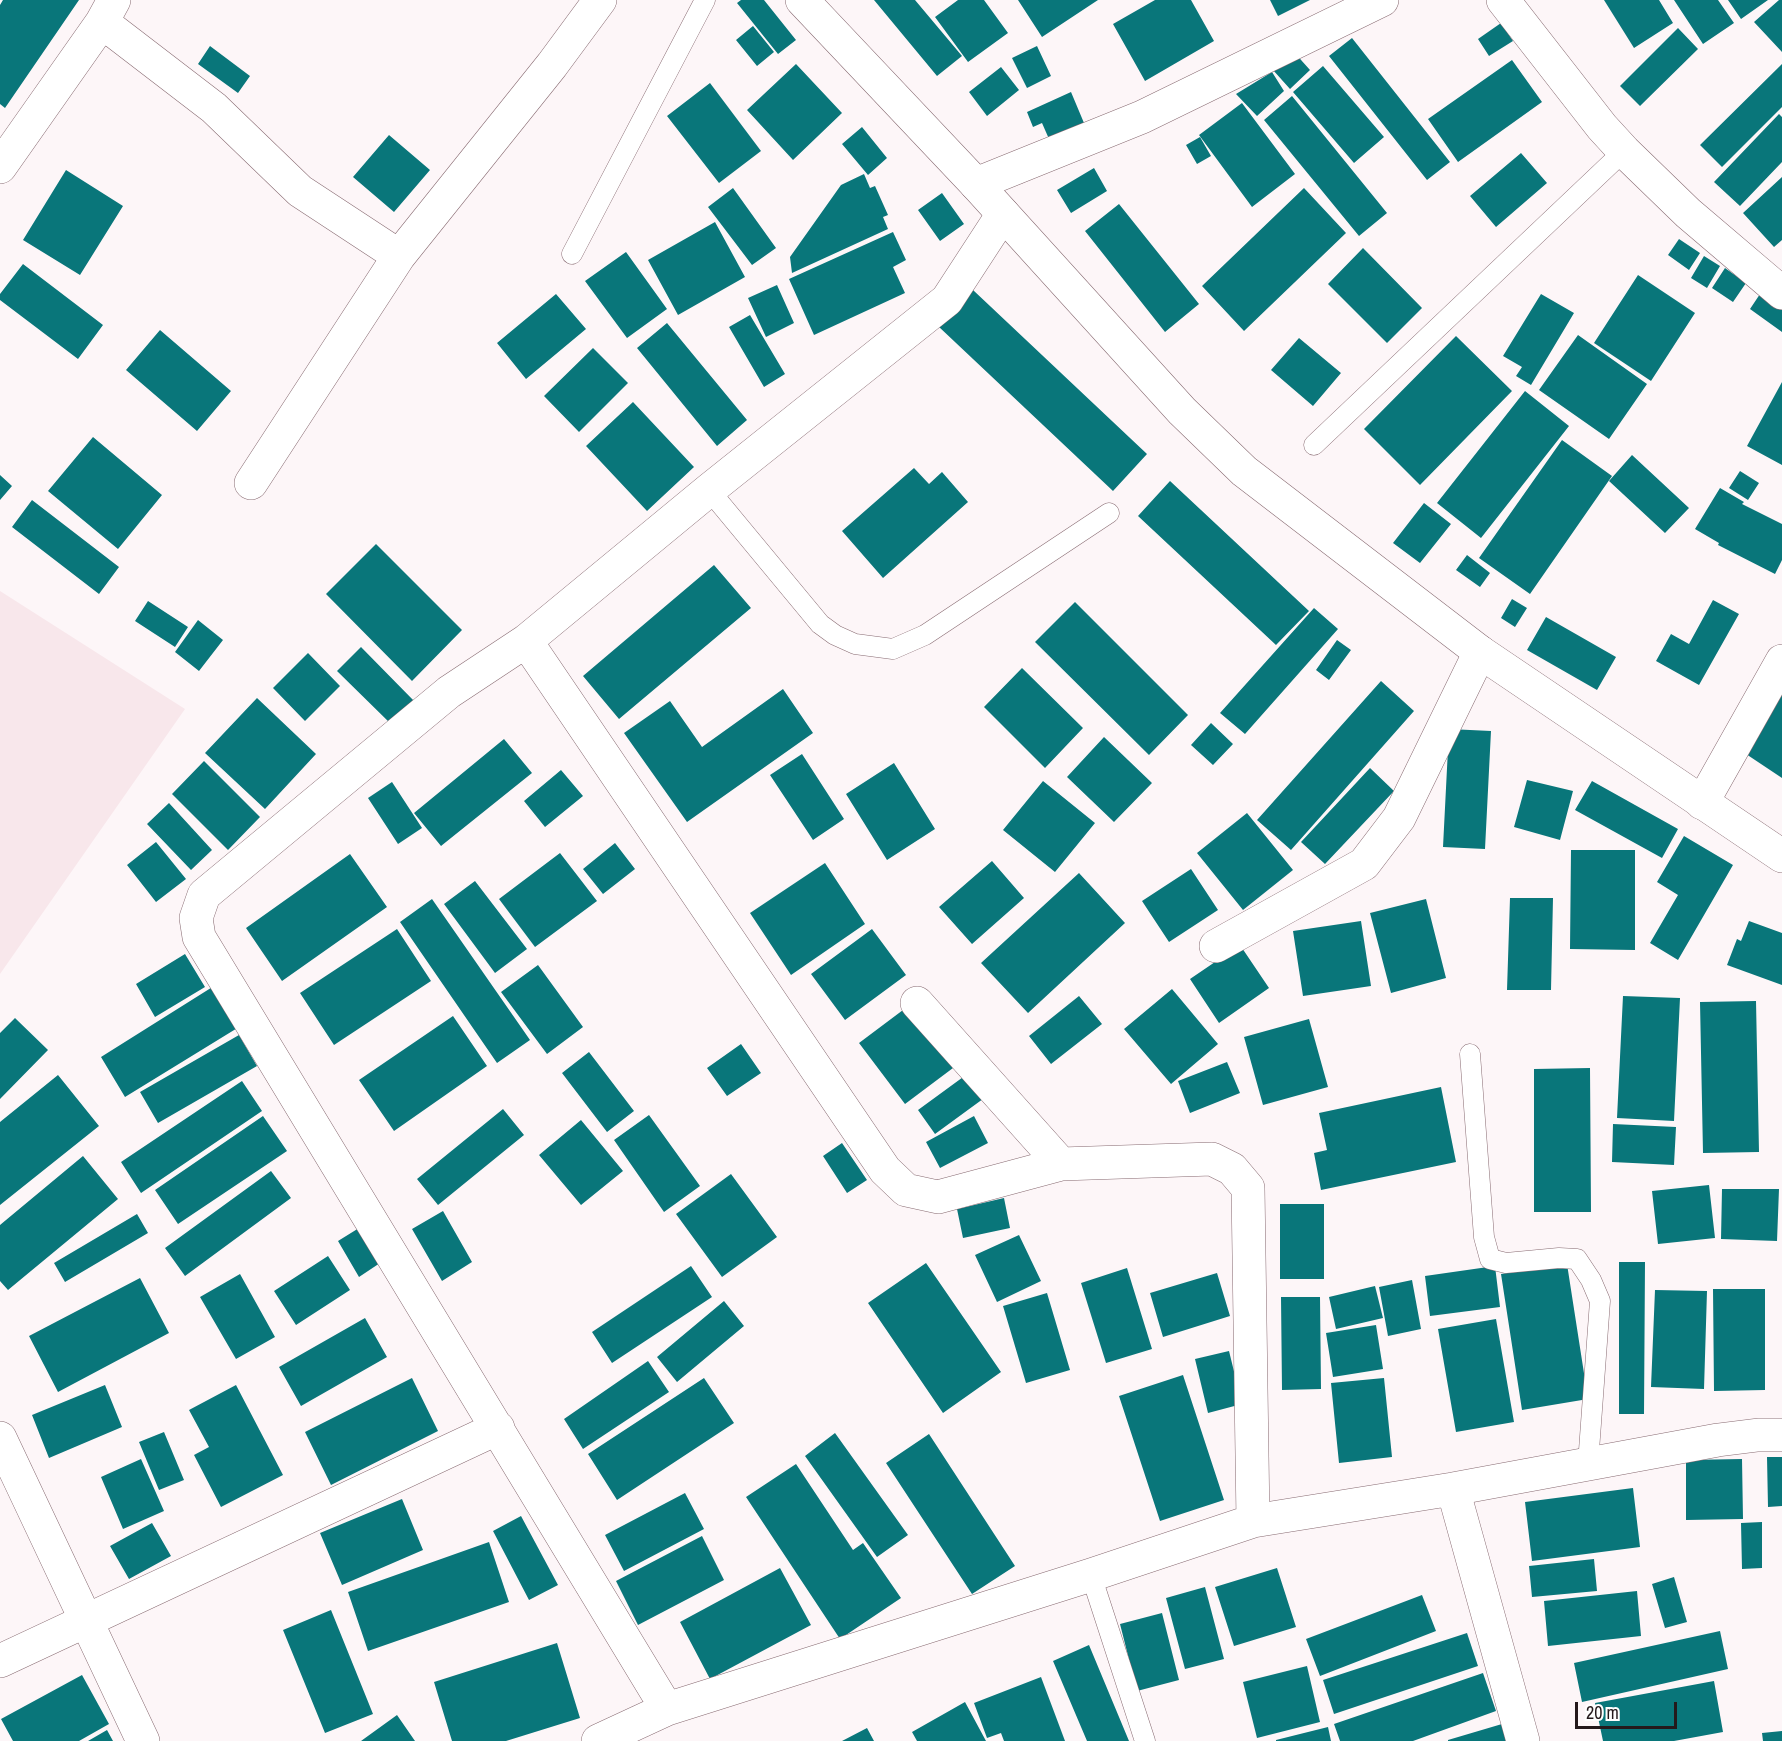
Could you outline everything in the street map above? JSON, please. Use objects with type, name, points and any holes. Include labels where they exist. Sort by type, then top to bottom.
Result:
[{"type":"street","points":[[251,483],[399,256],[552,65],[600,0]]},
{"type":"street","points":[[976,184],[1142,117],[1382,0]]},
{"type":"street","points":[[1503,0],[1624,152],[1688,213],[1782,293]]},
{"type":"street","points":[[805,1],[976,184],[1182,411],[1244,471],[1480,652],[1782,856]]},
{"type":"street","points":[[0,166],[108,11],[300,191],[399,256]]},
{"type":"street","points":[[667,1709],[200,937],[196,918],[204,895],[449,692],[526,641],[947,300],[1003,214]]},
{"type":"street","points":[[526,641],[885,1170],[906,1190],[938,1197],[1061,1164],[1212,1159],[1232,1169],[1248,1188],[1252,1521]]},
{"type":"street","points":[[1216,946],[1364,864],[1400,818],[1480,652]]},
{"type":"street","points":[[1702,803],[1782,661]]},
{"type":"street","points":[[917,1003],[1061,1164]]},
{"type":"street","points":[[0,1661],[498,1428]]},
{"type":"street","points":[[598,1741],[667,1709],[1091,1575],[1252,1521],[1453,1489],[1718,1440],[1758,1435],[1782,1435]]},
{"type":"street","points":[[0,1438],[143,1741]]},
{"type":"street","points":[[1453,1489],[1523,1741]]},
{"type":"lane","points":[[572,254],[705,0]]},
{"type":"lane","points":[[1314,445],[1624,152]]},
{"type":"lane","points":[[710,490],[820,624],[835,635],[855,644],[893,649],[925,635],[1109,513]]},
{"type":"lane","points":[[1470,1054],[1484,1237],[1490,1259],[1506,1263],[1559,1258],[1577,1259],[1592,1280],[1600,1301],[1588,1464]]},
{"type":"lane","points":[[1091,1575],[1145,1741]]},
{"type":"shaded area","points":[[0,591],[185,709],[0,974]]},
{"type":"building","points":[[3,0],[79,0],[5,108],[0,104],[0,5]]},
{"type":"building","points":[[741,0],[764,0],[796,40],[778,54],[737,3]]},
{"type":"building","points":[[874,0],[915,0],[962,56],[937,76]]},
{"type":"building","points":[[958,0],[984,0],[1008,33],[968,62],[935,17]]},
{"type":"building","points":[[1018,0],[1098,0],[1042,37]]},
{"type":"building","points":[[1155,0],[1191,0],[1214,41],[1145,81],[1113,24]]},
{"type":"building","points":[[1270,0],[1310,0],[1278,16]]},
{"type":"building","points":[[1604,0],[1659,0],[1673,23],[1634,48]]},
{"type":"building","points":[[1674,0],[1718,0],[1734,23],[1703,44]]},
{"type":"building","points":[[1728,0],[1768,0],[1741,19]]},
{"type":"building","points":[[1779,0],[1782,0],[1782,52],[1754,22]]},
{"type":"building","points":[[1501,23],[1513,41],[1489,56],[1478,39]]},
{"type":"building","points":[[753,26],[774,52],[757,66],[736,40]]},
{"type":"building","points":[[1678,28],[1698,49],[1640,106],[1620,86]]},
{"type":"building","points":[[1352,38],[1450,162],[1427,180],[1329,56]]},
{"type":"building","points":[[210,46],[250,76],[238,93],[198,64]]},
{"type":"building","points":[[1037,46],[1051,76],[1027,88],[1012,58]]},
{"type":"building","points":[[1293,51],[1310,70],[1290,89],[1273,70]]},
{"type":"building","points":[[1512,60],[1542,102],[1458,162],[1428,119]]},
{"type":"building","points":[[796,64],[842,113],[793,160],[747,110]]},
{"type":"building","points":[[1782,64],[1782,107],[1722,167],[1700,145]]},
{"type":"building","points":[[1323,66],[1384,137],[1354,163],[1293,92]]},
{"type":"building","points":[[1001,67],[1019,90],[987,116],[969,92]]},
{"type":"building","points":[[1272,72],[1284,91],[1257,116],[1236,94]]},
{"type":"building","points":[[710,83],[761,151],[719,183],[667,116]]},
{"type":"building","points":[[1071,92],[1084,123],[1049,139],[1042,123],[1033,127],[1027,112]]},
{"type":"building","points":[[1292,96],[1387,213],[1359,236],[1264,120]]},
{"type":"building","points":[[1242,103],[1295,174],[1252,207],[1199,135]]},
{"type":"building","points":[[1779,114],[1782,117],[1782,162],[1740,206],[1714,182]]},
{"type":"building","points":[[862,127],[887,158],[868,175],[842,144]]},
{"type":"building","points":[[389,135],[430,170],[394,212],[353,177]]},
{"type":"building","points":[[1200,137],[1211,156],[1197,164],[1186,145]]},
{"type":"building","points":[[1521,153],[1547,183],[1496,227],[1470,196]]},
{"type":"building","points":[[1094,168],[1107,191],[1071,213],[1057,190]]},
{"type":"building","points":[[66,170],[123,206],[80,275],[23,240]]},
{"type":"building","points":[[864,174],[870,188],[875,186],[888,215],[883,217],[888,229],[792,273],[790,257],[841,185]]},
{"type":"building","points":[[1782,177],[1782,240],[1774,247],[1743,213]]},
{"type":"building","points":[[733,188],[776,248],[752,265],[708,207]]},
{"type":"building","points":[[1304,188],[1346,233],[1244,331],[1202,286]]},
{"type":"building","points":[[942,193],[964,224],[940,241],[918,210]]},
{"type":"building","points":[[1119,204],[1199,304],[1165,332],[1085,231]]},
{"type":"building","points":[[715,222],[745,277],[678,315],[648,260]]},
{"type":"building","points":[[893,232],[906,260],[893,267],[905,293],[814,335],[789,279]]},
{"type":"building","points":[[1679,239],[1700,253],[1689,270],[1668,255]]},
{"type":"building","points":[[1363,248],[1422,308],[1387,343],[1328,284]]},
{"type":"building","points":[[626,252],[667,309],[627,338],[585,281]]},
{"type":"building","points":[[1704,256],[1720,266],[1707,288],[1691,278]]},
{"type":"building","points":[[23,264],[103,325],[78,359],[0,300],[0,294]]},
{"type":"building","points":[[1725,268],[1746,283],[1733,302],[1712,288]]},
{"type":"building","points":[[1638,275],[1695,313],[1651,381],[1594,343]]},
{"type":"building","points":[[777,285],[794,323],[766,337],[748,298]]},
{"type":"building","points":[[1764,288],[1782,301],[1782,332],[1750,309]]},
{"type":"building","points":[[973,290],[1147,454],[1113,491],[938,326]]},
{"type":"building","points":[[556,294],[586,329],[526,379],[497,343]]},
{"type":"building","points":[[1541,294],[1574,313],[1531,385],[1516,376],[1522,367],[1503,356]]},
{"type":"building","points":[[750,315],[785,374],[764,387],[729,327]]},
{"type":"building","points":[[667,323],[747,420],[717,446],[637,348]]},
{"type":"building","points":[[160,330],[231,391],[197,431],[126,370]]},
{"type":"building","points":[[1578,335],[1647,384],[1609,439],[1539,390]]},
{"type":"building","points":[[1456,336],[1512,391],[1420,485],[1364,429]]},
{"type":"building","points":[[1299,338],[1341,373],[1313,406],[1271,370]]},
{"type":"building","points":[[593,348],[628,383],[579,432],[544,396]]},
{"type":"building","points":[[1782,382],[1782,465],[1747,446]]},
{"type":"building","points":[[1525,391],[1569,426],[1481,538],[1437,503]]},
{"type":"building","points":[[633,402],[694,467],[647,511],[586,446]]},
{"type":"building","points":[[93,437],[162,495],[118,549],[48,491]]},
{"type":"building","points":[[1562,440],[1612,476],[1530,594],[1479,558]]},
{"type":"building","points":[[1632,455],[1689,508],[1665,533],[1609,481]]},
{"type":"building","points":[[914,468],[929,484],[942,472],[968,502],[883,578],[842,531]]},
{"type":"building","points":[[1740,471],[1759,483],[1748,500],[1729,488]]},
{"type":"building","points":[[0,475],[12,486],[0,500]]},
{"type":"building","points":[[1170,481],[1309,611],[1276,645],[1138,516]]},
{"type":"building","points":[[1720,488],[1744,502],[1742,504],[1782,524],[1782,560],[1775,574],[1718,545],[1719,543],[1695,529]]},
{"type":"building","points":[[32,500],[119,567],[99,594],[12,527]]},
{"type":"building","points":[[1424,503],[1451,524],[1420,563],[1393,543]]},
{"type":"building","points":[[376,544],[462,630],[412,681],[326,594]]},
{"type":"building","points":[[1467,555],[1490,573],[1480,587],[1456,570]]},
{"type":"building","points":[[714,565],[751,608],[619,719],[583,676]]},
{"type":"building","points":[[1512,599],[1527,608],[1515,627],[1501,618]]},
{"type":"building","points":[[1713,600],[1739,614],[1699,685],[1656,661],[1671,634],[1689,644]]},
{"type":"building","points":[[148,601],[188,627],[175,647],[135,621]]},
{"type":"building","points":[[1075,602],[1188,715],[1149,755],[1035,642]]},
{"type":"building","points":[[1314,608],[1338,629],[1245,734],[1220,713]]},
{"type":"building","points":[[1546,617],[1616,657],[1597,690],[1527,650]]},
{"type":"building","points":[[198,620],[223,640],[199,671],[175,652]]},
{"type":"building","points":[[1337,640],[1351,650],[1329,680],[1316,670]]},
{"type":"building","points":[[361,647],[416,703],[393,726],[337,671]]},
{"type":"building","points":[[308,653],[340,686],[305,721],[273,688]]},
{"type":"building","points":[[1022,668],[1083,728],[1045,768],[984,707]]},
{"type":"building","points":[[1381,681],[1414,711],[1291,850],[1257,820]]},
{"type":"building","points":[[783,689],[813,733],[687,822],[624,733],[670,701],[702,747]]},
{"type":"building","points":[[1782,695],[1782,778],[1743,752]]},
{"type":"building","points":[[257,698],[316,754],[265,809],[205,753]]},
{"type":"building","points":[[1211,723],[1233,744],[1213,765],[1191,745]]},
{"type":"building","points":[[1449,729],[1491,731],[1485,849],[1443,847]]},
{"type":"building","points":[[1104,737],[1152,783],[1114,822],[1067,777]]},
{"type":"building","points":[[504,739],[532,773],[441,846],[414,813]]},
{"type":"building","points":[[802,754],[844,819],[813,840],[770,775]]},
{"type":"building","points":[[204,761],[260,817],[228,850],[172,794]]},
{"type":"building","points":[[894,763],[935,829],[887,860],[846,794]]},
{"type":"building","points":[[1370,768],[1394,791],[1325,864],[1301,842]]},
{"type":"building","points":[[561,770],[583,796],[545,827],[524,801]]},
{"type":"building","points":[[1527,780],[1573,791],[1560,840],[1514,827]]},
{"type":"building","points":[[1043,781],[1095,823],[1055,872],[1003,830]]},
{"type":"building","points":[[1592,781],[1678,829],[1662,858],[1575,810]]},
{"type":"building","points":[[392,782],[422,828],[398,844],[368,798]]},
{"type":"building","points":[[169,803],[212,850],[191,870],[147,824]]},
{"type":"building","points":[[1247,813],[1293,870],[1243,910],[1197,853]]},
{"type":"building","points":[[1684,836],[1733,865],[1678,960],[1650,943],[1678,895],[1657,882]]},
{"type":"building","points":[[156,842],[186,879],[156,902],[127,865]]},
{"type":"building","points":[[615,843],[635,869],[603,894],[583,869]]},
{"type":"building","points":[[1571,850],[1635,850],[1635,950],[1570,949]]},
{"type":"building","points":[[560,853],[597,901],[535,947],[499,899]]},
{"type":"building","points":[[350,854],[387,907],[282,981],[246,928]]},
{"type":"building","points":[[992,861],[1024,898],[972,944],[939,907]]},
{"type":"building","points":[[825,863],[865,924],[791,975],[750,913]]},
{"type":"building","points":[[1191,869],[1218,910],[1169,942],[1142,901]]},
{"type":"building","points":[[1079,873],[1125,923],[1028,1013],[981,963]]},
{"type":"building","points":[[475,881],[527,949],[495,973],[444,904]]},
{"type":"building","points":[[1510,898],[1553,898],[1551,990],[1507,990]]},
{"type":"building","points":[[432,899],[530,1040],[497,1063],[400,922]]},
{"type":"building","points":[[1426,899],[1446,978],[1391,993],[1370,913]]},
{"type":"building","points":[[1361,921],[1371,986],[1303,996],[1293,931]]},
{"type":"building","points":[[1749,921],[1782,933],[1782,985],[1727,965],[1737,939],[1741,941]]},
{"type":"building","points":[[397,929],[431,981],[334,1045],[300,993]]},
{"type":"building","points":[[872,929],[906,975],[845,1020],[811,974]]},
{"type":"building","points":[[1240,945],[1269,988],[1219,1023],[1190,979]]},
{"type":"building","points":[[185,954],[205,987],[155,1017],[136,984]]},
{"type":"building","points":[[538,965],[583,1027],[547,1054],[501,992]]},
{"type":"building","points":[[214,986],[239,1027],[125,1097],[101,1057]]},
{"type":"building","points":[[1172,989],[1218,1044],[1171,1084],[1124,1029]]},
{"type":"building","points":[[1079,996],[1102,1024],[1051,1064],[1029,1036]]},
{"type":"building","points":[[1623,996],[1680,998],[1674,1121],[1617,1118]]},
{"type":"building","points":[[1756,1001],[1759,1152],[1703,1153],[1700,1002]]},
{"type":"building","points":[[911,1004],[957,1065],[905,1104],[859,1043]]},
{"type":"building","points":[[453,1016],[487,1066],[394,1131],[359,1080]]},
{"type":"building","points":[[15,1018],[48,1050],[0,1099],[0,1033]]},
{"type":"building","points":[[1309,1019],[1328,1087],[1263,1105],[1244,1037]]},
{"type":"building","points":[[239,1035],[257,1066],[158,1123],[140,1092]]},
{"type":"building","points":[[741,1044],[761,1073],[727,1096],[707,1068]]},
{"type":"building","points":[[589,1052],[634,1111],[607,1132],[562,1073]]},
{"type":"building","points":[[1227,1062],[1240,1093],[1190,1113],[1178,1081]]},
{"type":"building","points":[[1590,1068],[1591,1212],[1534,1212],[1534,1069]]},
{"type":"building","points":[[970,1072],[987,1096],[935,1134],[918,1110]]},
{"type":"building","points":[[58,1075],[99,1126],[0,1205],[0,1122]]},
{"type":"building","points":[[242,1081],[262,1111],[141,1193],[121,1162]]},
{"type":"building","points":[[1441,1087],[1456,1162],[1321,1190],[1314,1153],[1327,1150],[1319,1113]]},
{"type":"building","points":[[503,1109],[524,1135],[438,1205],[417,1179]]},
{"type":"building","points":[[649,1115],[700,1186],[664,1212],[614,1140]]},
{"type":"building","points":[[263,1116],[287,1151],[178,1224],[155,1190]]},
{"type":"building","points":[[974,1116],[988,1143],[940,1168],[926,1142]]},
{"type":"building","points":[[581,1120],[623,1171],[581,1205],[539,1155]]},
{"type":"building","points":[[1613,1124],[1676,1127],[1674,1165],[1612,1162]]},
{"type":"building","points":[[842,1143],[867,1180],[847,1193],[823,1156]]},
{"type":"building","points":[[83,1156],[118,1199],[8,1290],[0,1281],[0,1225]]},
{"type":"building","points":[[271,1171],[291,1198],[185,1276],[165,1248]]},
{"type":"building","points":[[731,1174],[777,1237],[722,1277],[676,1214]]},
{"type":"building","points":[[1709,1185],[1715,1238],[1658,1244],[1652,1191]]},
{"type":"building","points":[[1722,1189],[1779,1189],[1777,1241],[1721,1239]]},
{"type":"building","points":[[1004,1198],[1010,1228],[963,1238],[957,1209]]},
{"type":"building","points":[[1280,1204],[1324,1204],[1324,1279],[1280,1279]]},
{"type":"building","points":[[443,1211],[472,1262],[442,1281],[412,1229]]},
{"type":"building","points":[[137,1214],[148,1233],[65,1282],[54,1263]]},
{"type":"building","points":[[359,1228],[380,1263],[359,1277],[338,1241]]},
{"type":"building","points":[[1019,1235],[1041,1281],[997,1302],[975,1255]]},
{"type":"building","points":[[328,1256],[350,1290],[296,1325],[274,1291]]},
{"type":"building","points":[[1619,1262],[1645,1262],[1644,1414],[1619,1414]]},
{"type":"building","points":[[926,1263],[1001,1372],[943,1413],[868,1303]]},
{"type":"building","points":[[1567,1264],[1588,1399],[1522,1410],[1501,1274]]},
{"type":"building","points":[[691,1266],[712,1297],[612,1363],[592,1332]]},
{"type":"building","points":[[1495,1266],[1500,1307],[1430,1316],[1425,1276]]},
{"type":"building","points":[[1127,1268],[1152,1349],[1106,1363],[1081,1283]]},
{"type":"building","points":[[1217,1273],[1230,1316],[1163,1337],[1150,1293]]},
{"type":"building","points":[[240,1274],[275,1337],[236,1359],[200,1297]]},
{"type":"building","points":[[140,1278],[169,1333],[58,1392],[29,1336]]},
{"type":"building","points":[[1412,1280],[1421,1329],[1388,1336],[1379,1287]]},
{"type":"building","points":[[1375,1286],[1383,1318],[1336,1329],[1329,1297]]},
{"type":"building","points":[[1713,1289],[1765,1289],[1765,1390],[1714,1391]]},
{"type":"building","points":[[1655,1290],[1707,1291],[1704,1389],[1651,1387]]},
{"type":"building","points":[[1047,1293],[1070,1370],[1026,1383],[1003,1306]]},
{"type":"building","points":[[1281,1297],[1320,1297],[1321,1389],[1282,1390]]},
{"type":"building","points":[[724,1301],[744,1326],[677,1382],[657,1357]]},
{"type":"building","points":[[365,1318],[387,1357],[301,1406],[279,1367]]},
{"type":"building","points":[[1496,1319],[1514,1422],[1456,1432],[1438,1329]]},
{"type":"building","points":[[1376,1325],[1383,1369],[1333,1377],[1326,1333]]},
{"type":"building","points":[[1229,1351],[1242,1404],[1208,1413],[1195,1359]]},
{"type":"building","points":[[648,1361],[669,1392],[583,1449],[564,1419]]},
{"type":"building","points":[[1183,1375],[1224,1500],[1160,1521],[1119,1396]]},
{"type":"building","points":[[412,1378],[438,1431],[331,1485],[305,1432]]},
{"type":"building","points":[[704,1378],[734,1423],[617,1500],[588,1454]]},
{"type":"building","points":[[1384,1378],[1392,1457],[1339,1463],[1331,1383]]},
{"type":"building","points":[[105,1385],[122,1427],[49,1458],[32,1415]]},
{"type":"building","points":[[236,1385],[283,1475],[221,1507],[194,1455],[209,1447],[189,1410]]},
{"type":"building","points":[[164,1432],[184,1480],[159,1490],[139,1442]]},
{"type":"building","points":[[835,1433],[908,1535],[877,1557],[805,1456]]},
{"type":"building","points":[[929,1434],[1015,1566],[972,1594],[886,1463]]},
{"type":"building","points":[[1767,1457],[1782,1457],[1782,1506],[1768,1507]]},
{"type":"building","points":[[141,1459],[164,1511],[123,1529],[101,1477]]},
{"type":"building","points":[[1742,1459],[1743,1519],[1686,1520],[1686,1460]]},
{"type":"building","points":[[796,1464],[853,1550],[863,1543],[901,1598],[840,1639],[746,1497]]},
{"type":"building","points":[[1633,1488],[1640,1547],[1532,1561],[1525,1502]]},
{"type":"building","points":[[685,1493],[704,1529],[624,1571],[605,1535]]},
{"type":"building","points":[[402,1499],[423,1550],[342,1585],[320,1533]]},
{"type":"building","points":[[521,1516],[558,1585],[529,1600],[493,1531]]},
{"type":"building","points":[[1762,1522],[1762,1568],[1742,1569],[1741,1523]]},
{"type":"building","points":[[152,1523],[171,1556],[129,1579],[110,1546]]},
{"type":"building","points":[[702,1536],[724,1580],[638,1625],[616,1581]]},
{"type":"building","points":[[489,1542],[509,1602],[368,1651],[348,1592]]},
{"type":"building","points":[[1594,1559],[1597,1591],[1532,1597],[1529,1566]]},
{"type":"building","points":[[780,1568],[811,1625],[710,1679],[680,1622]]},
{"type":"building","points":[[1277,1568],[1296,1627],[1234,1646],[1215,1587]]},
{"type":"building","points":[[1674,1577],[1687,1622],[1665,1628],[1652,1584]]},
{"type":"building","points":[[1205,1587],[1224,1659],[1185,1669],[1166,1598]]},
{"type":"building","points":[[1637,1591],[1641,1636],[1548,1646],[1544,1601]]},
{"type":"building","points":[[1422,1595],[1436,1631],[1320,1676],[1306,1639]]},
{"type":"building","points":[[331,1610],[373,1714],[325,1733],[283,1630]]},
{"type":"building","points":[[1162,1613],[1179,1680],[1137,1691],[1120,1624]]},
{"type":"building","points":[[1720,1631],[1728,1669],[1582,1702],[1574,1663]]},
{"type":"building","points":[[1467,1633],[1478,1666],[1334,1714],[1323,1680]]},
{"type":"building","points":[[557,1643],[580,1718],[506,1741],[452,1741],[434,1682]]},
{"type":"building","points":[[1089,1645],[1129,1741],[1087,1741],[1053,1661]]},
{"type":"building","points":[[1307,1666],[1320,1722],[1257,1738],[1243,1682]]},
{"type":"building","points":[[1483,1673],[1496,1711],[1413,1741],[1340,1741],[1334,1724]]},
{"type":"building","points":[[82,1675],[109,1724],[79,1741],[13,1741],[1,1719]]},
{"type":"building","points":[[1041,1677],[1065,1741],[1004,1741],[1001,1733],[987,1738],[974,1703]]},
{"type":"building","points":[[1714,1681],[1723,1732],[1674,1741],[1603,1741],[1595,1703]]},
{"type":"building","points":[[965,1702],[986,1741],[917,1741],[912,1732]]},
{"type":"building","points":[[397,1715],[415,1741],[361,1741]]},
{"type":"building","points":[[1502,1724],[1507,1741],[1448,1741],[1448,1740]]},
{"type":"building","points":[[1328,1727],[1331,1741],[1276,1741],[1276,1740]]},
{"type":"building","points":[[867,1728],[874,1741],[842,1741]]},
{"type":"building","points":[[107,1730],[113,1741],[88,1741]]},
{"type":"building","points":[[1782,1731],[1782,1741],[1763,1741],[1762,1733]]}]
